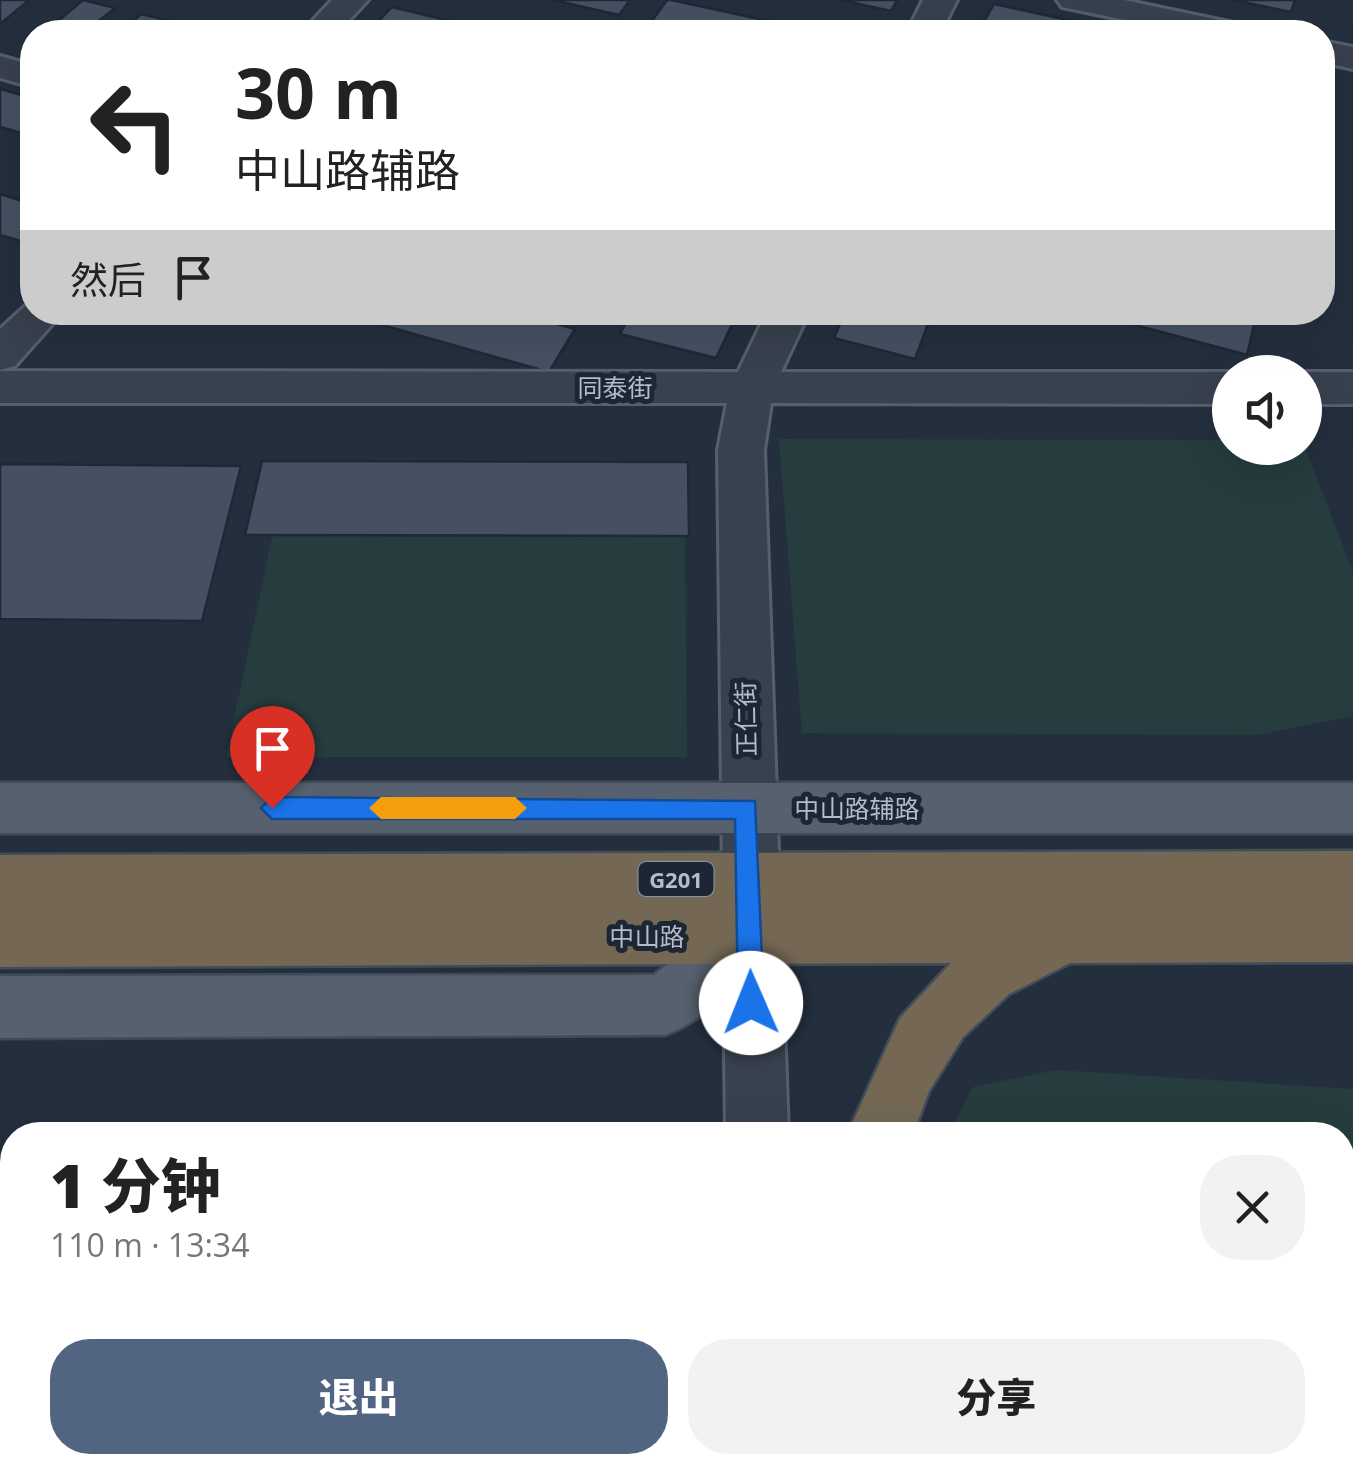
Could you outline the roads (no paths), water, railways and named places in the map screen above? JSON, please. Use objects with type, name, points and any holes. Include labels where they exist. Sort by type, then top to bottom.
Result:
[{"type":"highway","name":"中山路","points":[[0,938],[1353,878]]},
{"type":"highway","name":"中山路","points":[[0,882],[749,907],[1070,934],[1353,934]]},
{"type":"highway","points":[[884,1122],[895,1089],[925,1034],[962,990],[1007,957],[1070,934]]},
{"type":"main road","name":"中山路辅路","points":[[0,808],[1353,808]]},
{"type":"main road","points":[[0,1007],[665,1005],[749,907]]},
{"type":"street","points":[[331,20],[351,0]]},
{"type":"street","points":[[1074,0],[1172,20]]},
{"type":"street","points":[[0,355],[29,325]]},
{"type":"street","name":"正仁街","points":[[757,1122],[741,450],[750,399],[782,325]]},
{"type":"street","name":"同泰街","points":[[0,387],[1212,411]]},
{"type":"street","name":"同泰街","points":[[0,411],[1212,388]]},
{"type":"street","points":[[1322,388],[1353,388]]},
{"type":"street","points":[[1322,411],[1353,411]]}]
